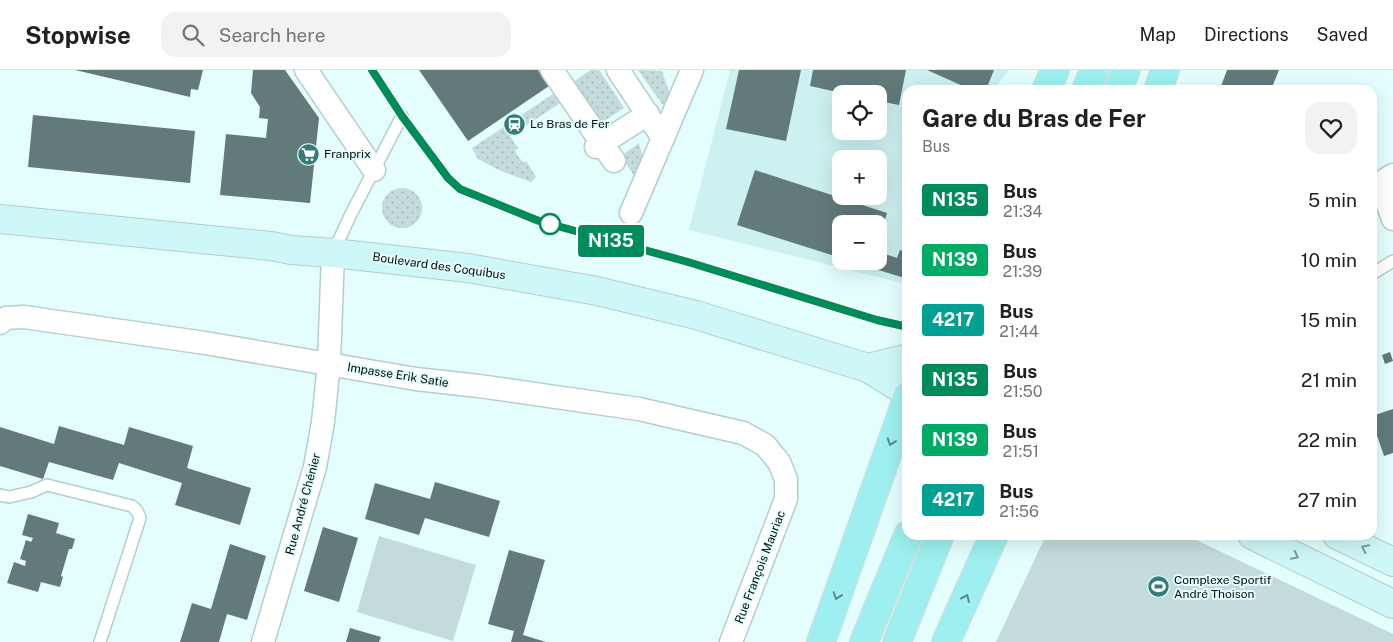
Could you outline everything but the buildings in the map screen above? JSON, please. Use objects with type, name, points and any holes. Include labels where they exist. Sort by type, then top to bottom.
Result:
[{"type":"main road","points":[[1048,85],[1055,70]]},
{"type":"main road","points":[[1088,85],[1094,70]]},
{"type":"main road","points":[[1120,85],[1126,70]]},
{"type":"main road","points":[[1160,85],[1165,70]]},
{"type":"main road","name":"Boulevard des Coquibus","points":[[0,219],[271,246],[291,250],[333,252],[468,268],[598,290],[696,316],[868,368],[902,390]]},
{"type":"main road","points":[[868,368],[902,360]]},
{"type":"main road","points":[[821,642],[902,411]]},
{"type":"main road","points":[[864,642],[906,540]]},
{"type":"main road","points":[[897,642],[938,540]]},
{"type":"main road","points":[[946,642],[992,540]]},
{"type":"main road","points":[[1262,540],[1393,604]]},
{"type":"main road","points":[[1347,540],[1393,562]]},
{"type":"street","points":[[306,70],[374,170]]},
{"type":"street","points":[[552,70],[604,150],[648,114]]},
{"type":"street","points":[[618,70],[663,138]]},
{"type":"street","points":[[631,213],[692,70]]},
{"type":"street","points":[[1393,176],[1380,183],[1393,219]]},
{"type":"street","name":"Rue André Chénier","points":[[263,642],[315,467],[323,422],[329,363],[333,252]]},
{"type":"street","name":"Impasse Erik Satie","points":[[3,321],[24,317],[205,343],[416,379],[640,409],[743,433],[765,445],[779,462]]},
{"type":"street","name":"Rue François Mauriac","points":[[731,642],[786,499],[786,479],[779,462]]},
{"type":"lane","points":[[333,252],[402,116]]},
{"type":"lane","points":[[1377,271],[1393,261]]},
{"type":"lane","points":[[0,494],[9,497],[31,492],[47,485],[132,506],[137,511],[140,518],[100,642]]},
{"type":"shaded area","points":[[591,70],[599,70],[624,108],[601,123],[573,82]]},
{"type":"shaded area","points":[[638,70],[662,71],[672,101],[666,106],[662,104]]},
{"type":"shaded area","points":[[730,70],[1009,70],[998,85],[902,85],[902,283],[850,270],[887,270],[887,215],[832,215],[832,266],[689,230]]},
{"type":"shaded area","points":[[556,92],[562,102],[510,136],[518,148],[515,151],[523,163],[526,161],[536,177],[531,182],[499,170],[478,159],[472,148]]},
{"type":"shaded area","points":[[639,143],[643,158],[637,180],[621,156]]},
{"type":"shaded area","points":[[398,188],[406,188],[413,191],[419,197],[422,208],[419,219],[413,225],[406,228],[398,228],[391,225],[385,219],[382,212],[382,204],[385,197],[391,191]]},
{"type":"shaded area","points":[[379,536],[476,565],[453,641],[357,612]]},
{"type":"shaded area","name":"Complexe Sportif André Thoison","points":[[1044,540],[1196,540],[1393,634],[1393,642],[996,642]]},
{"type":"bus line","name":"N135","points":[[372,70],[402,116],[448,178],[460,189],[539,221],[688,262],[877,320],[902,326]]},
{"type":"place","name":"Le Bras de Fer","points":[[514,124]]},
{"type":"place","name":"Franprix","points":[[308,154]]},
{"type":"place","name":"Complexe Sportif André Thoison","points":[[1158,587]]}]
